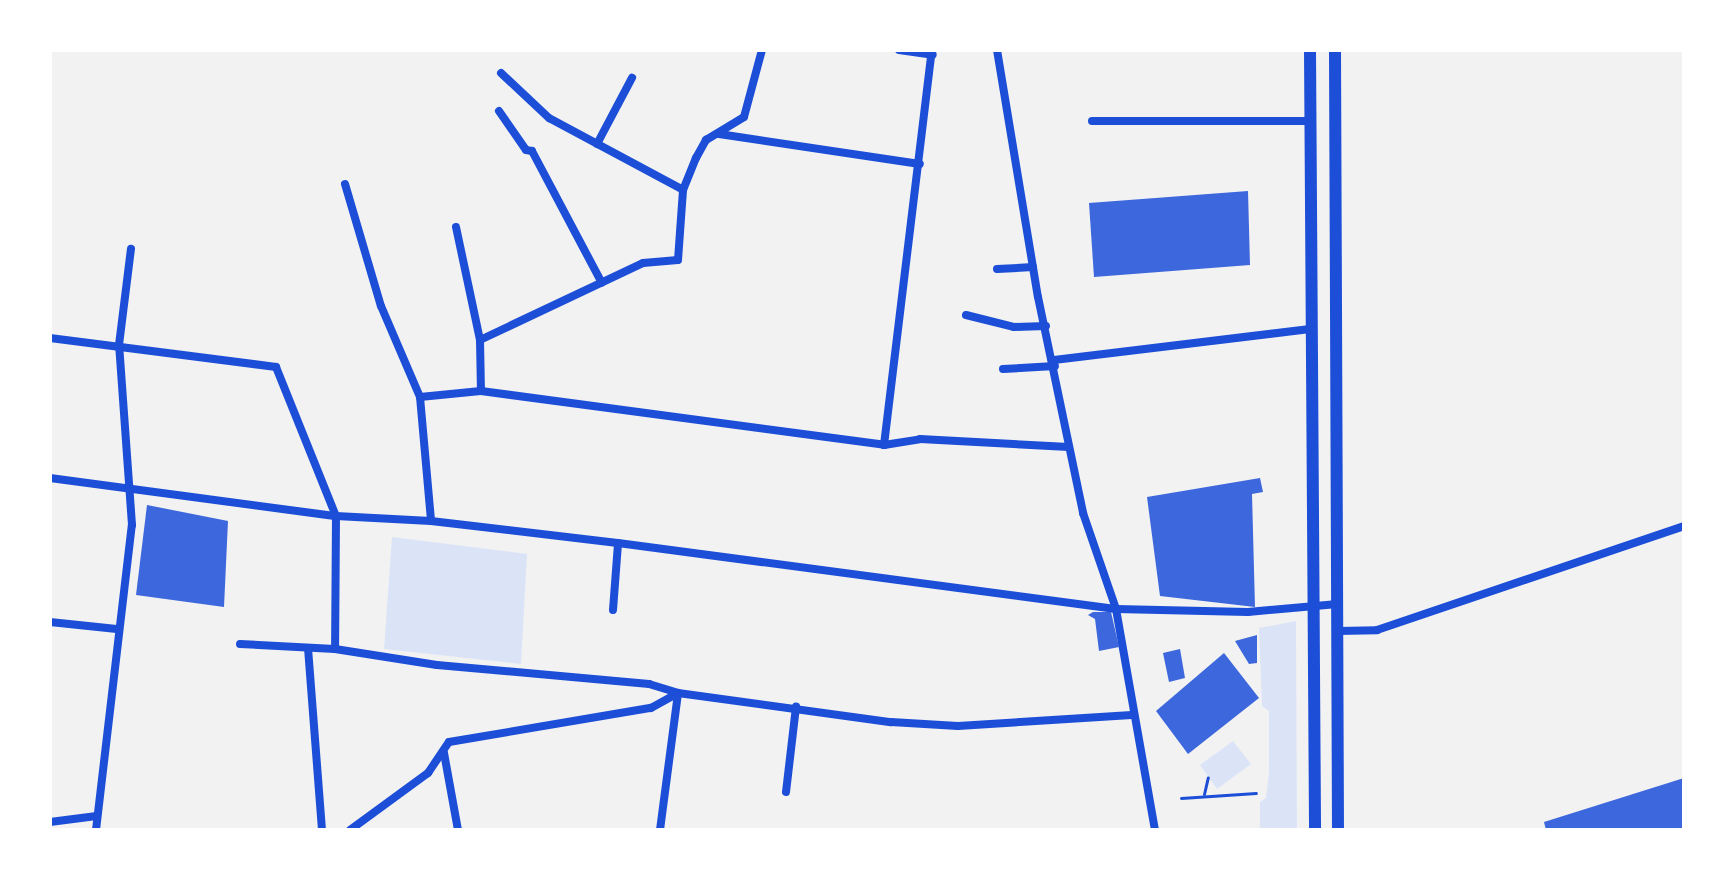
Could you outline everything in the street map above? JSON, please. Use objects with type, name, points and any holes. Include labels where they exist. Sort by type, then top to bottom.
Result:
[{"type":"highway","points":[[1310,50],[1315,830]]},
{"type":"highway","points":[[1335,50],[1338,830]]},
{"type":"street","points":[[480,340],[643,263],[678,260],[683,190],[706,140],[744,117],[762,50]]},
{"type":"street","points":[[884,445],[911,201],[920,164],[932,52],[899,50]]},
{"type":"street","points":[[997,50],[1033,267],[1055,363],[1069,447],[1083,513],[1116,609],[1132,715],[1155,830]]},
{"type":"street","points":[[501,73],[549,118],[683,190]]},
{"type":"street","points":[[597,144],[632,78]]},
{"type":"street","points":[[499,111],[526,150],[532,151],[602,283]]},
{"type":"street","points":[[1092,121],[1310,121]]},
{"type":"street","points":[[719,134],[920,164]]},
{"type":"street","points":[[345,184],[381,306],[420,397],[431,521]]},
{"type":"street","points":[[456,227],[480,340],[481,391]]},
{"type":"street","points":[[96,830],[117,629],[132,525],[119,345],[131,249]]},
{"type":"street","points":[[997,269],[1033,267]]},
{"type":"street","points":[[966,315],[1014,327],[1046,326]]},
{"type":"street","points":[[1003,369],[1312,329]]},
{"type":"street","points":[[50,338],[276,367],[336,516],[335,649]]},
{"type":"street","points":[[420,397],[481,391],[884,445],[920,439],[1069,447]]},
{"type":"street","points":[[50,478],[336,516],[431,521],[618,543],[1116,609],[1248,612],[1338,604]]},
{"type":"street","points":[[1338,631],[1377,630],[1450,608],[1684,526]]},
{"type":"street","points":[[613,610],[618,543]]},
{"type":"street","points":[[50,622],[117,629]]},
{"type":"street","points":[[240,644],[335,649],[437,665],[649,684],[678,693],[958,726],[1132,715]]},
{"type":"street","points":[[308,648],[322,830]]},
{"type":"street","points":[[354,829],[428,773],[449,742],[464,737],[651,708],[678,693]]},
{"type":"street","points":[[660,830],[678,693]]},
{"type":"street","points":[[786,792],[796,707]]},
{"type":"street","points":[[444,753],[458,830]]},
{"type":"street","points":[[50,822],[97,816]]},
{"type":"path","points":[[1204,796],[1208,777]]},
{"type":"path","points":[[1181,798],[1256,793]]},
{"type":"shaded area","points":[[392,537],[527,554],[521,664],[384,649]]},
{"type":"shaded area","points":[[1296,621],[1297,830],[1260,830],[1260,802],[1266,798],[1269,774],[1269,711],[1262,706],[1259,628]]},
{"type":"shaded area","points":[[1233,741],[1251,764],[1217,789],[1200,765]]},
{"type":"building","points":[[1248,191],[1250,265],[1094,277],[1089,203]]},
{"type":"building","points":[[1260,478],[1263,492],[1252,494],[1255,607],[1160,596],[1147,497]]},
{"type":"building","points":[[147,505],[228,521],[224,607],[136,595]]},
{"type":"building","points":[[1111,612],[1119,647],[1099,651],[1095,619],[1088,615]]},
{"type":"building","points":[[1257,635],[1257,663],[1249,664],[1235,641]]},
{"type":"building","points":[[1180,649],[1185,678],[1169,682],[1163,653]]},
{"type":"building","points":[[1224,653],[1259,698],[1188,754],[1156,711]]},
{"type":"building","points":[[1684,778],[1684,830],[1546,830],[1544,822]]}]
